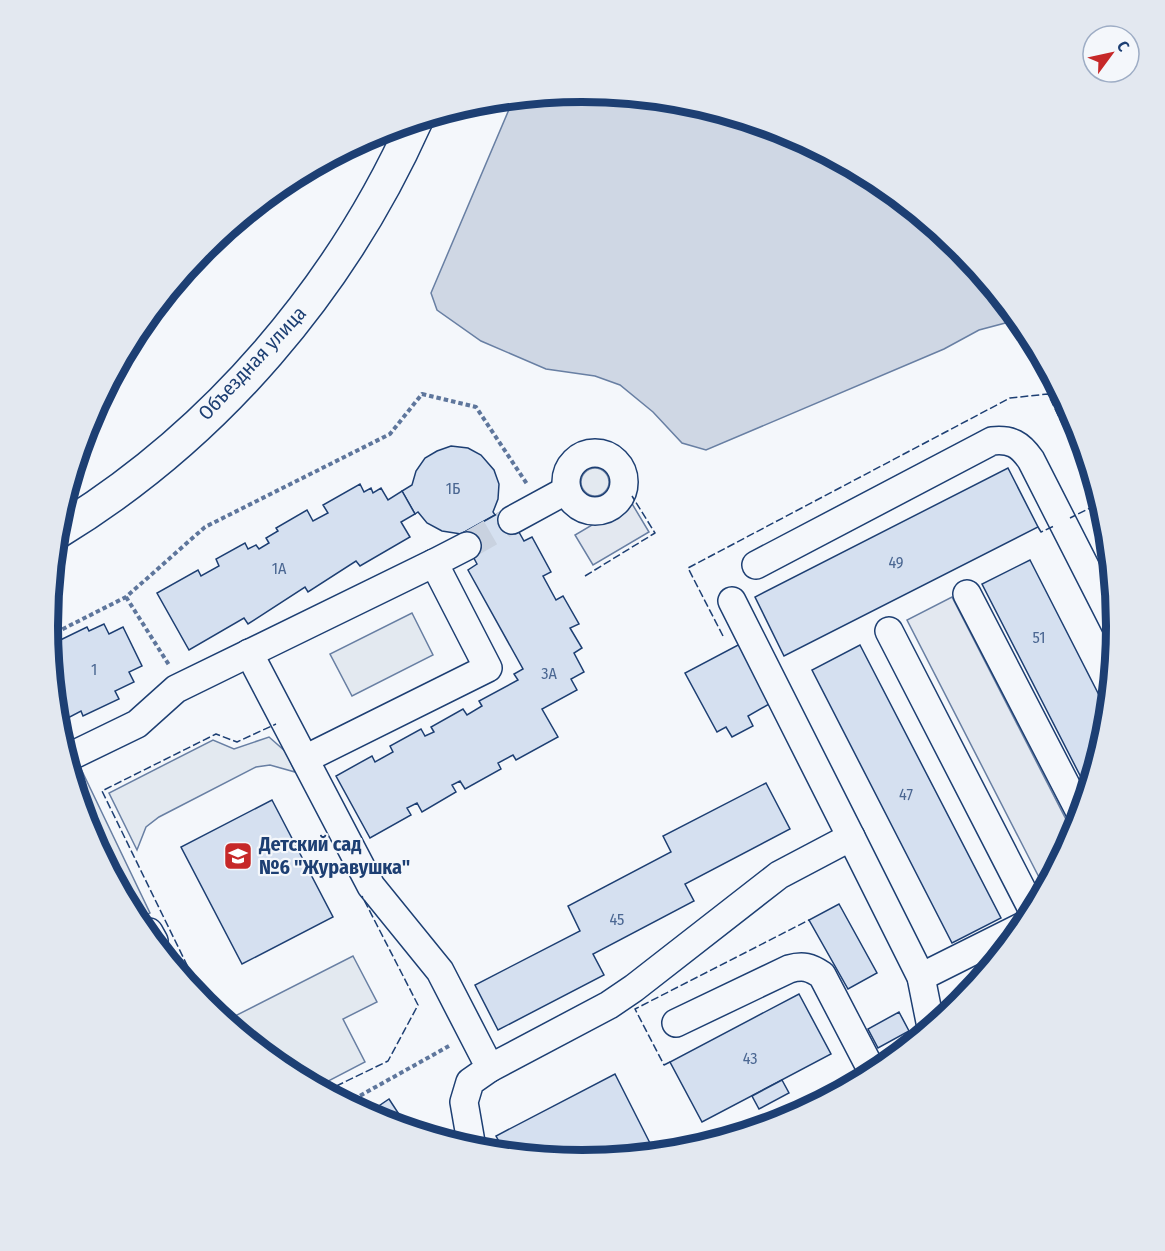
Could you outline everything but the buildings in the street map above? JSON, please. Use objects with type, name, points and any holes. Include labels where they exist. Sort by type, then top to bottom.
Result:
[{"type":"main road","name":"Объездная улица","points":[[69,525],[153,465],[219,404],[287,332],[344,253],[372,209],[411,130]]},
{"type":"lane","points":[[756,565],[992,441],[1007,440],[1022,447],[1031,460],[1105,606]]},
{"type":"lane","points":[[512,520],[567,490]]},
{"type":"lane","points":[[75,754],[137,724],[182,686],[467,546]]},
{"type":"lane","points":[[305,759],[488,668],[434,563]]},
{"type":"lane","points":[[967,594],[1075,803]]},
{"type":"lane","points":[[732,602],[921,977],[929,1018]]},
{"type":"lane","points":[[890,631],[1028,901]]},
{"type":"lane","points":[[249,654],[371,886],[440,971],[490,1068]]},
{"type":"lane","points":[[470,1137],[464,1102],[470,1082],[490,1068],[609,1005],[778,875],[850,837]]},
{"type":"lane","points":[[921,977],[1004,935]]},
{"type":"lane","points":[[676,1023],[789,969],[801,966],[812,968],[822,975],[868,1064]]},
{"type":"path","points":[[58,631],[126,597],[205,527],[390,434],[422,394],[476,407],[541,505]]},
{"type":"path","points":[[126,597],[182,686]]},
{"type":"path","points":[[357,1098],[450,1047],[444,1036]]},
{"type":"shaded area","points":[[582,101],[651,106],[718,119],[783,141],[844,172],[901,210],[953,255],[1009,322],[979,330],[944,349],[706,450],[682,443],[653,412],[620,385],[595,376],[546,369],[481,341],[437,310],[431,293],[510,107]]},
{"type":"shaded area","points":[[595,468],[605,472],[609,482],[605,492],[595,496],[585,492],[581,482],[585,472]]},
{"type":"shaded area","points":[[631,502],[649,532],[593,565],[575,535]]},
{"type":"shaded area","points":[[952,597],[1068,823],[1040,880],[907,620]]},
{"type":"shaded area","points":[[412,613],[433,655],[352,696],[330,654]]},
{"type":"shaded area","points":[[269,737],[286,752],[295,772],[270,765],[256,767],[159,817],[146,827],[137,850],[109,793],[213,740],[234,749]]},
{"type":"shaded area","points":[[82,771],[150,913],[146,915],[129,888],[98,826],[79,772]]},
{"type":"shaded area","points":[[353,956],[377,1002],[343,1019],[365,1062],[326,1082],[291,1061],[234,1016]]},
{"type":"tunnel","points":[[467,546],[512,520]]},
{"type":"fence","points":[[723,636],[688,568],[1010,398],[1048,394],[1081,462]]},
{"type":"fence","points":[[585,576],[655,533],[632,496]]},
{"type":"fence","points":[[1070,518],[1093,507]]},
{"type":"fence","points":[[1038,527],[1041,532],[1054,526]]},
{"type":"fence","points":[[191,973],[102,791],[216,734],[237,742],[276,724]]},
{"type":"fence","points":[[335,1087],[388,1061],[418,1005],[362,896]]},
{"type":"fence","points":[[670,1062],[664,1065],[635,1009],[809,920]]},
{"type":"place","name":"Детский сад №6 \"Журавушка\"","points":[[238,856]]}]
